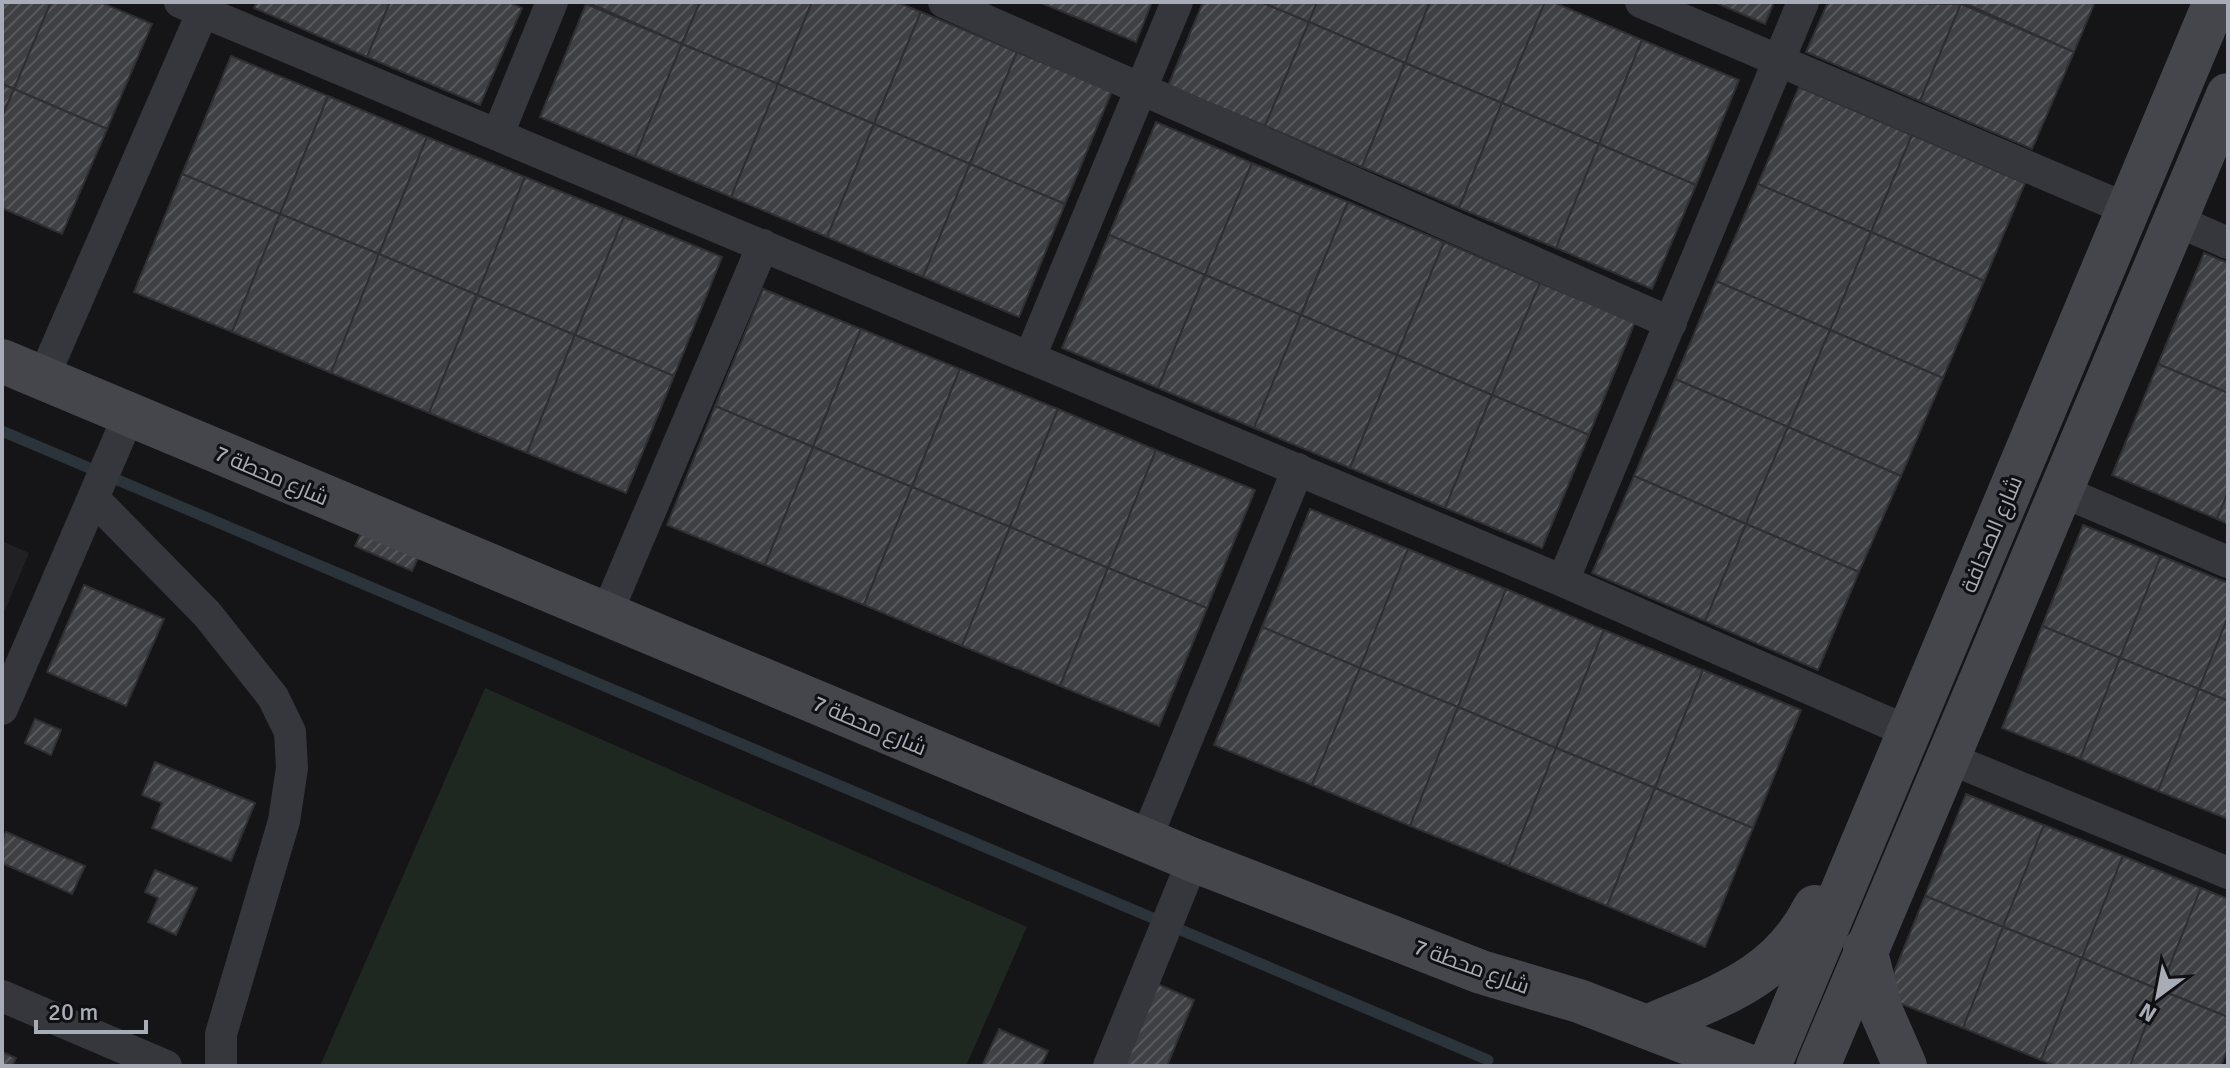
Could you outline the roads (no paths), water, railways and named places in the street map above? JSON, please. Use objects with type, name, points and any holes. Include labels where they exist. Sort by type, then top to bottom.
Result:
[{"type":"main road","name":"شارع الصحافة","points":[[1769,1066],[2215,2]]},
{"type":"main road","name":"شارع الصحافة","points":[[1818,1066],[2228,95]]},
{"type":"main road","name":"شارع محطة 7","points":[[2,361],[1145,841],[1481,972],[1579,1001],[1654,1046]]},
{"type":"main road","points":[[1654,1046],[1788,951],[1810,916],[1850,833],[1881,795]]},
{"type":"main road","points":[[1865,949],[1881,1011],[1905,1066]]},
{"type":"main road","points":[[1654,1046],[1748,1066]]},
{"type":"street","points":[[498,134],[552,2]]},
{"type":"street","points":[[944,2],[1671,323]]},
{"type":"street","points":[[1030,357],[1177,2]]},
{"type":"street","points":[[1641,2],[2127,209]]},
{"type":"street","points":[[1563,581],[1803,2]]},
{"type":"street","points":[[43,378],[197,5],[1563,581],[1909,732]]},
{"type":"street","points":[[2175,220],[2228,243]]},
{"type":"street","points":[[606,615],[763,245]]},
{"type":"street","points":[[2,709],[129,415]]},
{"type":"street","points":[[1145,841],[1298,469]]},
{"type":"street","points":[[2059,490],[2228,562]]},
{"type":"street","points":[[94,499],[207,614],[273,697],[290,732],[292,768],[284,821],[221,1034],[221,1066]]},
{"type":"street","points":[[1946,757],[2228,873]]},
{"type":"street","points":[[1109,1066],[1193,860]]},
{"type":"street","points":[[2,996],[166,1066]]},
{"type":"waterway","points":[[2,431],[1488,1060]]}]
